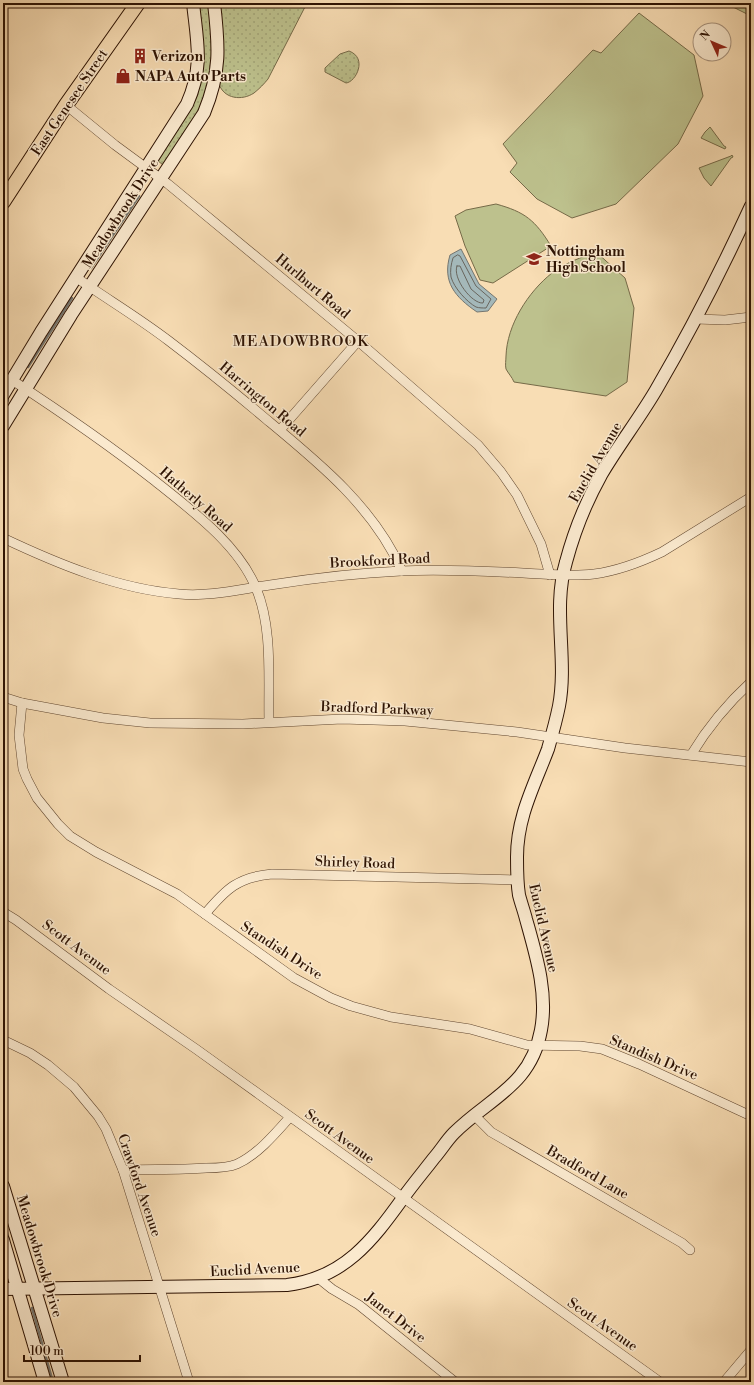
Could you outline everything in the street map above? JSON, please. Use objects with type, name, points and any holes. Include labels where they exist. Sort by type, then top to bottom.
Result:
[{"type":"main road","name":"East Genesee Street","points":[[3,202],[66,105],[138,3]]},
{"type":"street","name":"Meadowbrook Drive","points":[[3,395],[41,332],[187,104],[198,72],[199,53],[193,3]]},
{"type":"street","name":"Meadowbrook Drive","points":[[3,426],[90,287],[204,113],[212,94],[217,69],[218,52],[214,3]]},
{"type":"street","name":"Hurlburt Road","points":[[66,105],[115,145],[160,178],[358,341],[478,445],[501,472],[517,495],[541,544],[550,574]]},
{"type":"street","name":"Euclid Avenue","points":[[3,1289],[287,1285],[308,1281],[333,1271],[368,1244],[392,1215],[403,1198],[453,1134],[474,1115],[499,1097],[521,1076],[538,1045],[543,1016],[542,986],[538,963],[519,895],[517,854],[519,826],[528,797],[551,738],[559,705],[561,686],[561,588],[566,562],[582,514],[601,476],[653,395],[696,319],[751,206]]},
{"type":"street","name":"Harrington Road","points":[[76,278],[168,340],[280,430],[333,477],[377,526],[395,555],[402,571]]},
{"type":"street","points":[[696,319],[725,320],[751,317]]},
{"type":"street","points":[[280,430],[358,341]]},
{"type":"street","name":"Hatherly Road","points":[[12,380],[116,451],[174,497],[225,542],[244,566],[256,587],[265,615],[269,722]]},
{"type":"street","name":"Brookford Road","points":[[3,538],[64,565],[110,581],[149,590],[182,594],[213,593],[316,578],[402,571],[460,570],[563,575],[594,574],[620,568],[662,552],[751,497]]},
{"type":"street","points":[[692,755],[712,722],[732,699],[751,682]]},
{"type":"street","name":"Bradford Parkway","points":[[3,697],[22,703],[103,718],[150,723],[243,724],[342,719],[406,721],[517,732],[625,748],[692,755],[722,760],[751,762]]},
{"type":"street","name":"Standish Drive","points":[[22,703],[19,735],[23,768],[37,798],[58,824],[70,836],[96,852],[177,894],[294,978],[331,998],[351,1006],[391,1017],[470,1029],[528,1045],[580,1046],[602,1049],[751,1116]]},
{"type":"street","name":"Shirley Road","points":[[205,914],[232,886],[245,879],[260,875],[272,874],[518,880]]},
{"type":"street","name":"Scott Avenue","points":[[3,912],[660,1382]]},
{"type":"street","name":"Crawford Avenue","points":[[3,1040],[30,1053],[48,1065],[74,1087],[98,1116],[106,1129],[123,1170],[189,1382]]},
{"type":"street","name":"Bradford Lane","points":[[474,1115],[491,1132],[682,1243],[690,1250]]},
{"type":"street","points":[[123,1170],[181,1170],[225,1167],[237,1164],[267,1142],[290,1117]]},
{"type":"street","name":"Meadowbrook Drive","points":[[3,1186],[63,1382]]},
{"type":"street","points":[[3,1240],[45,1382]]},
{"type":"street","name":"Janet Drive","points":[[317,1277],[332,1289],[359,1305],[455,1382]]},
{"type":"street","points":[[724,1382],[751,1350]]},
{"type":"green space","points":[[197,3],[210,3],[213,34],[211,80],[196,117],[163,165],[157,160],[190,105]]},
{"type":"green space","points":[[220,3],[307,3],[268,79],[249,96],[239,98],[229,96],[221,89],[219,84]]},
{"type":"green space","points":[[725,3],[751,3],[751,16]]},
{"type":"green space","points":[[639,13],[692,53],[692,62],[696,62],[703,96],[678,144],[616,204],[572,218],[537,199],[510,172],[517,163],[503,144],[593,50],[601,53]]},
{"type":"green space","points":[[349,51],[355,54],[359,64],[353,79],[346,83],[325,72],[325,68],[340,54]]},
{"type":"green space","points":[[710,127],[726,147],[725,149],[701,138]]},
{"type":"green space","points":[[732,155],[733,157],[711,186],[704,178],[699,168]]},
{"type":"green space","points":[[496,204],[515,210],[528,218],[540,230],[551,246],[493,283],[480,280],[465,246],[455,216],[466,210]]},
{"type":"green space","points":[[596,252],[625,278],[634,308],[627,382],[606,396],[514,382],[506,369],[507,344],[520,310],[527,299],[543,281],[557,269],[579,258]]},
{"type":"water","points":[[461,249],[479,284],[497,299],[488,311],[477,312],[462,301],[452,288],[448,273],[450,255]]},
{"type":"waterway","points":[[91,268],[139,196]]},
{"type":"waterway","points":[[28,367],[72,298]]},
{"type":"waterway","points":[[3,410],[8,400]]},
{"type":"waterway","points":[[3,1219],[9,1240]]},
{"type":"waterway","points":[[32,1308],[53,1382]]},
{"type":"place","name":"Verizon","points":[[140,56]]},
{"type":"place","name":"NAPA Auto Parts","points":[[123,76]]},
{"type":"place","name":"Nottingham High School","points":[[534,259]]},
{"type":"district","name":"MEADOWBROOK","points":[[301,341]]}]
